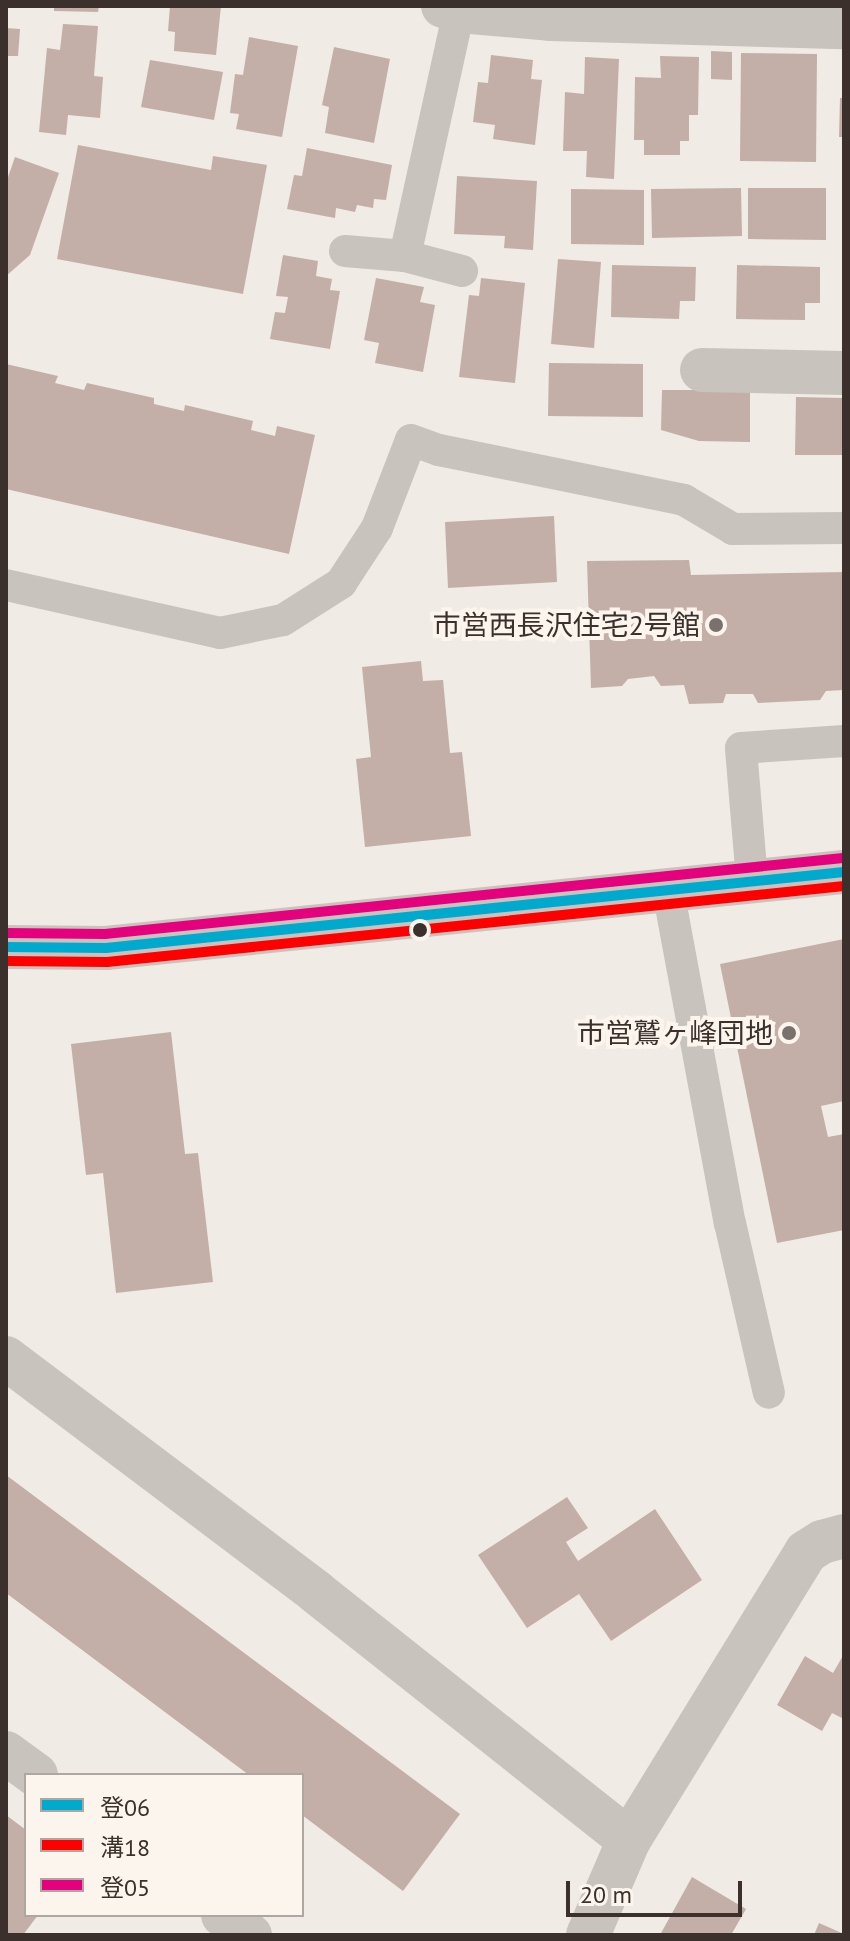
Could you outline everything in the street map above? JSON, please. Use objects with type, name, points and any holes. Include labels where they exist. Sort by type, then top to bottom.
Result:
[{"type":"street","points":[[451,8],[550,19],[844,27]]},
{"type":"street","points":[[702,370],[844,373]]},
{"type":"street","points":[[6,947],[106,948],[844,872]]},
{"type":"street","points":[[6,1358],[316,1592],[629,1840]]},
{"type":"street","points":[[588,1935],[629,1840],[806,1552],[822,1542],[844,1536]]},
{"type":"street","points":[[6,1753],[33,1773]]},
{"type":"street","points":[[226,1917],[250,1935]]},
{"type":"lane","points":[[405,256],[451,8]]},
{"type":"lane","points":[[345,251],[405,256],[462,271]]},
{"type":"lane","points":[[6,585],[220,633],[283,620],[341,583],[377,528],[411,440],[439,450],[684,500],[733,529],[844,528]]},
{"type":"lane","points":[[752,880],[741,748],[844,741]]},
{"type":"lane","points":[[668,890],[730,1223],[769,1393]]},
{"type":"building","points":[[54,6],[99,6],[98,12],[54,11]]},
{"type":"building","points":[[170,6],[221,6],[216,55],[174,51],[175,32],[168,31]]},
{"type":"building","points":[[63,24],[98,26],[94,76],[103,77],[100,118],[68,115],[66,135],[39,132],[47,48],[60,50]]},
{"type":"building","points":[[6,28],[20,29],[18,56],[6,56]]},
{"type":"building","points":[[249,37],[298,46],[282,137],[236,129],[239,114],[230,113],[235,74],[243,75]]},
{"type":"building","points":[[334,47],[390,59],[374,143],[325,133],[329,107],[322,105]]},
{"type":"building","points":[[711,51],[732,52],[732,80],[711,79]]},
{"type":"building","points":[[741,53],[817,54],[816,162],[740,161]]},
{"type":"building","points":[[491,55],[533,60],[531,79],[542,80],[535,145],[493,139],[495,125],[473,122],[478,82],[488,83]]},
{"type":"building","points":[[660,56],[699,57],[698,115],[689,115],[689,141],[680,141],[680,155],[644,155],[644,140],[634,140],[635,77],[661,78]]},
{"type":"building","points":[[585,57],[619,59],[614,179],[586,177],[587,151],[563,151],[565,92],[584,94]]},
{"type":"building","points":[[150,60],[223,72],[214,120],[141,107]]},
{"type":"building","points":[[840,98],[844,98],[844,137],[839,137]]},
{"type":"building","points":[[78,145],[211,170],[213,156],[267,165],[243,294],[57,259]]},
{"type":"building","points":[[307,148],[392,165],[386,200],[374,199],[373,208],[357,205],[355,212],[336,208],[335,218],[287,209],[294,175],[302,176]]},
{"type":"building","points":[[15,157],[59,173],[30,255],[6,276],[6,183]]},
{"type":"building","points":[[457,176],[537,181],[533,250],[504,248],[505,236],[454,234]]},
{"type":"building","points":[[741,188],[742,236],[652,238],[651,189]]},
{"type":"building","points":[[748,188],[826,188],[826,240],[748,239]]},
{"type":"building","points":[[571,189],[644,190],[644,245],[571,244]]},
{"type":"building","points":[[283,255],[318,261],[316,276],[332,279],[330,290],[340,291],[330,349],[270,339],[275,312],[285,313],[288,297],[276,296]]},
{"type":"building","points":[[558,259],[601,262],[594,348],[551,344]]},
{"type":"building","points":[[612,265],[696,267],[695,301],[680,301],[679,319],[611,317]]},
{"type":"building","points":[[737,265],[820,267],[820,303],[805,303],[805,320],[736,319]]},
{"type":"building","points":[[376,278],[424,287],[420,302],[435,305],[423,372],[375,363],[379,343],[364,340]]},
{"type":"building","points":[[481,278],[525,283],[515,383],[459,377],[469,295],[479,296]]},
{"type":"building","points":[[549,363],[643,364],[643,417],[548,416]]},
{"type":"building","points":[[6,364],[58,376],[55,383],[84,390],[87,383],[154,398],[154,404],[184,411],[185,405],[253,421],[251,430],[275,436],[277,426],[315,435],[289,554],[6,489]]},
{"type":"building","points":[[662,390],[750,390],[750,442],[699,441],[661,430]]},
{"type":"building","points":[[796,397],[844,398],[844,455],[795,455]]},
{"type":"building","points":[[554,516],[557,582],[448,588],[445,522]]},
{"type":"building","name":"市営西長沢住宅2号館","points":[[689,560],[691,575],[844,572],[844,690],[826,691],[820,700],[758,703],[753,694],[726,694],[723,703],[689,704],[684,685],[661,686],[654,676],[628,679],[622,686],[591,688],[587,561]]},
{"type":"building","points":[[421,661],[423,681],[443,680],[450,753],[462,752],[471,836],[365,847],[356,759],[371,757],[362,667]]},
{"type":"building","name":"市営鷲ヶ峰団地","points":[[844,939],[844,1101],[821,1106],[828,1137],[844,1134],[844,1230],[777,1243],[720,964]]},
{"type":"building","points":[[171,1032],[185,1154],[198,1153],[213,1282],[116,1293],[103,1173],[86,1175],[71,1044]]},
{"type":"building","points":[[6,1475],[460,1814],[403,1891],[304,1817],[304,1773],[246,1773],[6,1593]]},
{"type":"building","points":[[567,1497],[588,1528],[566,1542],[578,1561],[655,1509],[702,1580],[611,1641],[579,1594],[527,1628],[478,1555]]},
{"type":"building","points":[[844,1654],[844,1719],[832,1713],[822,1731],[777,1705],[805,1656],[833,1673]]},
{"type":"building","points":[[6,1815],[24,1828],[24,1917],[36,1917],[23,1935],[6,1935]]},
{"type":"building","points":[[692,1877],[746,1909],[731,1935],[660,1935]]},
{"type":"building","points":[[819,1923],[844,1934],[844,1935],[814,1935]]},
{"type":"transit line","name":"登05","points":[[6,933],[105,934],[843,858]]},
{"type":"transit line","name":"登06","points":[[6,947],[106,948],[844,872]]},
{"type":"transit line","name":"溝18","points":[[6,961],[107,962],[844,886]]},
{"type":"place","name":"市営西長沢住宅2号館","points":[[716,625]]},
{"type":"place","name":"市営鷲ヶ峰団地","points":[[789,1033]]}]
